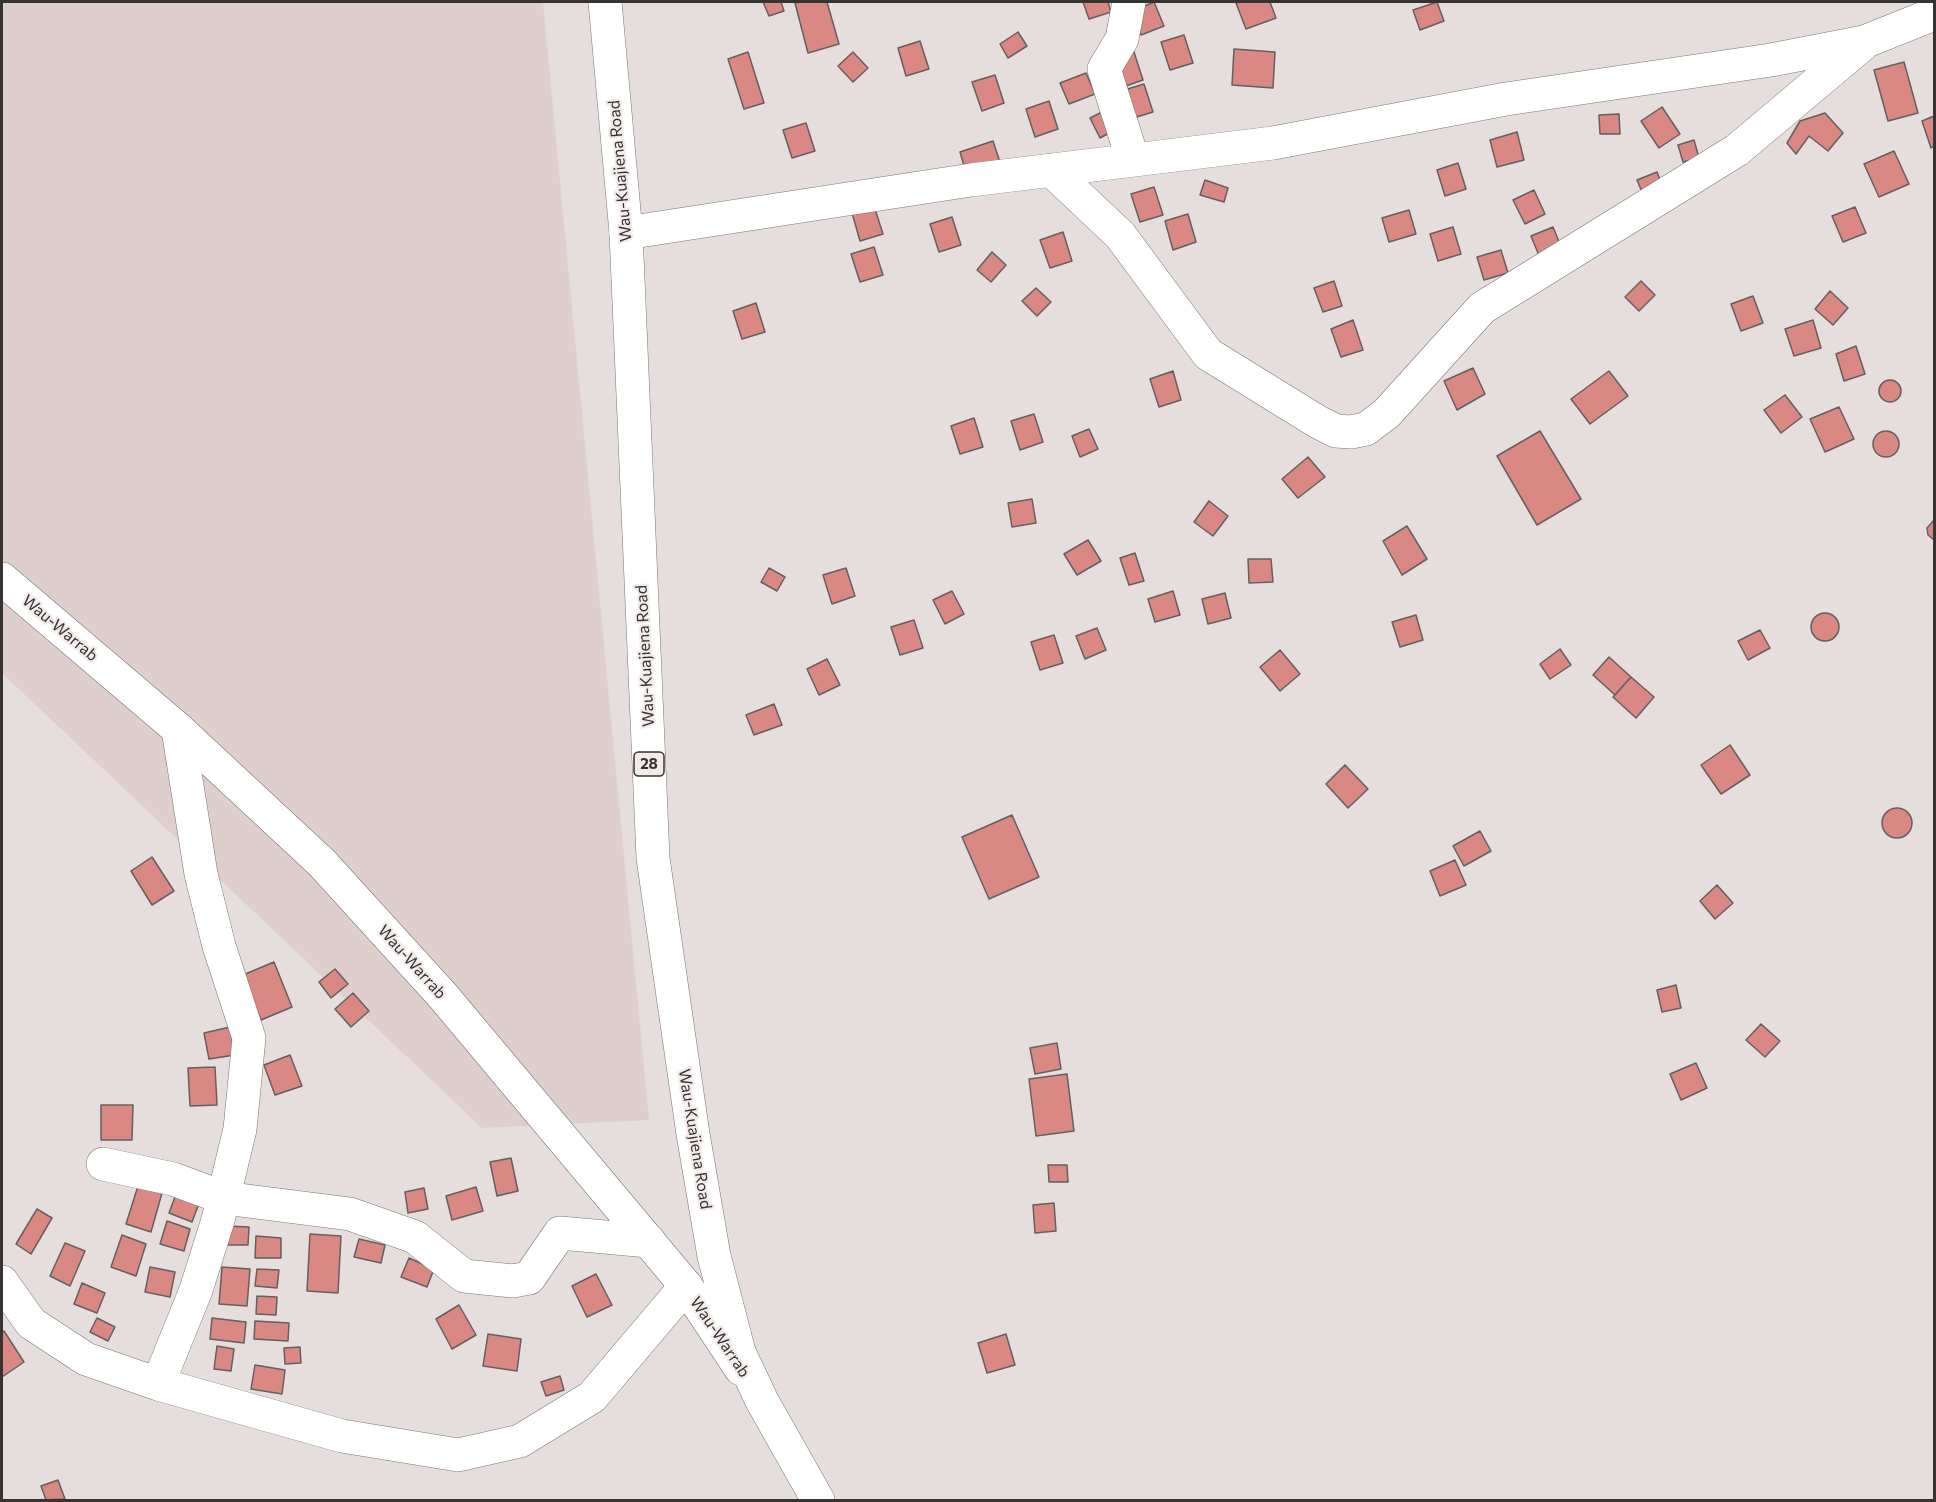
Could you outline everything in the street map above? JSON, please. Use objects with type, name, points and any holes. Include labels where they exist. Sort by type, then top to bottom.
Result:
[{"type":"street","name":"Wau-Kuajiena Road","points":[[605,2],[626,233],[654,858],[693,1134],[714,1256],[740,1352],[762,1401],[818,1500]]},
{"type":"street","points":[[1129,2],[1122,39],[1104,69],[1133,160]]},
{"type":"street","points":[[626,233],[1051,170],[1273,143],[1506,99],[1771,60],[1864,42],[1935,14]]},
{"type":"street","points":[[1051,170],[1120,235],[1208,354],[1318,422],[1336,431],[1351,432],[1366,429],[1387,413],[1482,308],[1737,150],[1864,42]]},
{"type":"street","name":"Wau-Warrab","points":[[2,579],[178,729],[322,863],[443,996],[686,1286],[762,1401]]},
{"type":"street","points":[[158,1384],[196,1290],[224,1198],[240,1129],[249,1038],[219,946],[201,874],[178,729]]},
{"type":"street","points":[[102,1164],[173,1179],[224,1198],[350,1214],[415,1237],[464,1276],[513,1281],[529,1278],[560,1233],[649,1241]]},
{"type":"street","points":[[2,1282],[31,1323],[86,1359],[158,1384],[342,1436],[458,1455],[520,1441],[592,1397],[686,1286]]},
{"type":"shaded area","points":[[2,2],[543,2],[649,1120],[482,1128],[2,673]]},
{"type":"building","points":[[763,2],[781,2],[784,11],[769,16]]},
{"type":"building","points":[[827,2],[839,44],[808,53],[795,3]]},
{"type":"building","points":[[1083,2],[1108,2],[1111,12],[1089,19]]},
{"type":"building","points":[[1154,2],[1164,26],[1141,35],[1131,12]]},
{"type":"building","points":[[1270,2],[1276,18],[1246,29],[1236,3]]},
{"type":"building","points":[[1437,2],[1444,21],[1420,30],[1413,10]]},
{"type":"building","points":[[1018,32],[1027,46],[1008,58],[1000,44]]},
{"type":"building","points":[[1184,35],[1193,63],[1170,70],[1161,42]]},
{"type":"building","points":[[920,41],[929,69],[906,76],[898,48]]},
{"type":"building","points":[[1234,49],[1275,52],[1273,88],[1232,85]]},
{"type":"building","points":[[748,52],[764,103],[744,109],[728,59]]},
{"type":"building","points":[[853,52],[868,68],[853,82],[838,66]]},
{"type":"building","points":[[1134,52],[1143,80],[1120,88],[1111,59]]},
{"type":"building","points":[[1904,62],[1918,113],[1888,121],[1874,70]]},
{"type":"building","points":[[1086,73],[1095,94],[1069,104],[1060,83]]},
{"type":"building","points":[[995,75],[1004,103],[982,111],[972,82]]},
{"type":"building","points":[[1144,84],[1153,112],[1130,119],[1121,91]]},
{"type":"building","points":[[1049,101],[1058,129],[1035,137],[1026,109]]},
{"type":"building","points":[[1662,107],[1680,134],[1659,148],[1641,121]]},
{"type":"building","points":[[1110,108],[1120,127],[1100,138],[1090,118]]},
{"type":"building","points":[[1825,113],[1843,133],[1828,151],[1809,136],[1796,154],[1787,143],[1800,121]]},
{"type":"building","points":[[1619,114],[1620,134],[1600,134],[1599,115]]},
{"type":"building","points":[[1934,116],[1934,146],[1931,148],[1922,121]]},
{"type":"building","points":[[806,123],[815,151],[792,158],[783,130]]},
{"type":"building","points":[[1517,132],[1524,160],[1497,167],[1490,140]]},
{"type":"building","points":[[1694,140],[1699,158],[1683,162],[1678,145]]},
{"type":"building","points":[[993,141],[1000,162],[966,173],[960,152]]},
{"type":"building","points":[[1894,151],[1909,184],[1879,197],[1864,164]]},
{"type":"building","points":[[1458,163],[1466,189],[1445,196],[1437,170]]},
{"type":"building","points":[[1657,172],[1664,190],[1644,197],[1637,180]]},
{"type":"building","points":[[1205,180],[1228,188],[1224,202],[1200,195]]},
{"type":"building","points":[[1154,187],[1163,215],[1140,222],[1131,194]]},
{"type":"building","points":[[1534,190],[1545,214],[1525,224],[1513,200]]},
{"type":"building","points":[[874,206],[883,234],[860,241],[852,213]]},
{"type":"building","points":[[1855,207],[1866,233],[1843,242],[1832,216]]},
{"type":"building","points":[[1409,210],[1416,234],[1389,242],[1382,218]]},
{"type":"building","points":[[1188,214],[1196,242],[1173,250],[1165,221]]},
{"type":"building","points":[[952,217],[961,245],[939,252],[930,224]]},
{"type":"building","points":[[1453,227],[1461,254],[1438,261],[1430,234]]},
{"type":"building","points":[[1553,227],[1562,249],[1540,258],[1531,236]]},
{"type":"building","points":[[1063,232],[1072,261],[1050,268],[1040,240]]},
{"type":"building","points":[[874,247],[883,275],[860,282],[851,254]]},
{"type":"building","points":[[1501,250],[1508,273],[1484,280],[1477,257]]},
{"type":"building","points":[[992,252],[1006,265],[991,282],[977,270]]},
{"type":"building","points":[[1334,281],[1342,306],[1323,312],[1314,288]]},
{"type":"building","points":[[1641,281],[1655,295],[1639,311],[1625,297]]},
{"type":"building","points":[[1036,288],[1051,302],[1037,316],[1022,301]]},
{"type":"building","points":[[1830,291],[1848,308],[1833,325],[1815,309]]},
{"type":"building","points":[[1753,296],[1763,323],[1741,331],[1731,304]]},
{"type":"building","points":[[756,303],[765,332],[742,339],[733,311]]},
{"type":"building","points":[[1353,320],[1363,350],[1341,357],[1331,329]]},
{"type":"building","points":[[1813,320],[1821,348],[1794,356],[1785,329]]},
{"type":"building","points":[[1856,346],[1865,374],[1844,381],[1836,354]]},
{"type":"building","points":[[1473,368],[1485,394],[1457,410],[1444,381]]},
{"type":"building","points":[[1173,371],[1181,400],[1159,407],[1150,379]]},
{"type":"building","points":[[1609,371],[1628,396],[1590,424],[1571,399]]},
{"type":"building","points":[[1890,380],[1898,383],[1901,391],[1898,399],[1890,402],[1882,399],[1879,391],[1882,383]]},
{"type":"building","points":[[1785,395],[1802,417],[1781,433],[1764,410]]},
{"type":"building","points":[[1839,407],[1854,439],[1825,452],[1810,419]]},
{"type":"building","points":[[1034,414],[1043,442],[1020,450],[1011,421]]},
{"type":"building","points":[[974,418],[983,447],[960,454],[951,426]]},
{"type":"building","points":[[1089,429],[1098,449],[1080,457],[1072,436]]},
{"type":"building","points":[[1540,431],[1581,499],[1537,525],[1497,456]]},
{"type":"building","points":[[1886,431],[1895,435],[1899,444],[1895,453],[1886,457],[1877,453],[1873,444],[1877,435]]},
{"type":"building","points":[[1308,457],[1325,477],[1298,498],[1282,479]]},
{"type":"building","points":[[1032,499],[1036,523],[1012,527],[1008,503]]},
{"type":"building","points":[[1209,501],[1228,516],[1213,536],[1194,522]]},
{"type":"building","points":[[1934,520],[1934,540],[1928,535],[1927,528]]},
{"type":"building","points":[[1407,526],[1427,559],[1402,575],[1383,541]]},
{"type":"building","points":[[1088,540],[1101,561],[1077,575],[1064,554]]},
{"type":"building","points":[[1135,553],[1144,581],[1129,585],[1120,558]]},
{"type":"building","points":[[1248,559],[1271,559],[1273,582],[1249,583]]},
{"type":"building","points":[[769,568],[785,577],[777,591],[761,582]]},
{"type":"building","points":[[846,568],[855,596],[832,604],[823,575]]},
{"type":"building","points":[[952,591],[964,614],[945,624],[933,600]]},
{"type":"building","points":[[1173,591],[1180,615],[1155,622],[1148,599]]},
{"type":"building","points":[[1225,593],[1231,618],[1208,624],[1202,599]]},
{"type":"building","points":[[1825,613],[1835,617],[1839,627],[1835,637],[1825,641],[1815,637],[1811,627],[1815,617]]},
{"type":"building","points":[[1416,615],[1423,640],[1400,647],[1392,622]]},
{"type":"building","points":[[914,620],[923,648],[900,655],[891,627]]},
{"type":"building","points":[[1097,628],[1106,650],[1085,659],[1076,636]]},
{"type":"building","points":[[1760,630],[1770,648],[1748,660],[1738,641]]},
{"type":"building","points":[[1054,635],[1063,663],[1040,670],[1031,642]]},
{"type":"building","points":[[1560,649],[1571,665],[1550,679],[1540,664]]},
{"type":"building","points":[[1280,650],[1300,674],[1280,691],[1260,667]]},
{"type":"building","points":[[1609,657],[1631,677],[1615,695],[1593,675]]},
{"type":"building","points":[[827,659],[840,685],[819,695],[807,669]]},
{"type":"building","points":[[1631,677],[1654,697],[1636,718],[1613,697]]},
{"type":"building","points":[[774,704],[782,725],[754,735],[746,715]]},
{"type":"building","points":[[1730,745],[1750,775],[1721,794],[1701,765]]},
{"type":"building","points":[[1345,765],[1368,789],[1348,808],[1326,784]]},
{"type":"building","points":[[1897,808],[1908,812],[1912,823],[1908,834],[1897,838],[1886,834],[1882,823],[1886,812]]},
{"type":"building","points":[[1012,815],[1039,877],[989,899],[962,837]]},
{"type":"building","points":[[1480,831],[1491,851],[1464,866],[1453,846]]},
{"type":"building","points":[[152,857],[174,891],[152,905],[131,871]]},
{"type":"building","points":[[1455,860],[1466,885],[1440,896],[1430,871]]},
{"type":"building","points":[[1717,885],[1733,903],[1715,919],[1700,901]]},
{"type":"building","points":[[274,962],[292,1007],[261,1020],[243,975]]},
{"type":"building","points":[[335,969],[348,984],[331,998],[319,982]]},
{"type":"building","points":[[1676,985],[1681,1008],[1662,1012],[1657,990]]},
{"type":"building","points":[[353,993],[369,1011],[351,1027],[335,1009]]},
{"type":"building","points":[[1761,1024],[1780,1041],[1765,1057],[1746,1040]]},
{"type":"building","points":[[230,1027],[235,1055],[209,1059],[204,1033]]},
{"type":"building","points":[[1057,1043],[1061,1069],[1035,1074],[1030,1048]]},
{"type":"building","points":[[290,1055],[302,1086],[275,1095],[264,1065]]},
{"type":"building","points":[[1696,1063],[1707,1088],[1681,1100],[1670,1074]]},
{"type":"building","points":[[215,1067],[217,1105],[190,1106],[188,1068]]},
{"type":"building","points":[[1067,1074],[1074,1131],[1036,1136],[1029,1079]]},
{"type":"building","points":[[101,1105],[133,1105],[132,1140],[101,1140]]},
{"type":"building","points":[[511,1158],[518,1191],[497,1196],[490,1162]]},
{"type":"building","points":[[1048,1165],[1067,1165],[1068,1182],[1049,1182]]},
{"type":"building","points":[[138,1186],[162,1193],[151,1232],[126,1224]]},
{"type":"building","points":[[476,1187],[483,1211],[452,1220],[446,1196]]},
{"type":"building","points":[[424,1188],[428,1209],[408,1213],[405,1192]]},
{"type":"building","points":[[178,1189],[201,1198],[192,1222],[169,1213]]},
{"type":"building","points":[[1054,1203],[1056,1231],[1035,1233],[1033,1205]]},
{"type":"building","points":[[37,1209],[52,1218],[31,1254],[16,1244]]},
{"type":"building","points":[[167,1221],[190,1229],[184,1251],[160,1244]]},
{"type":"building","points":[[227,1226],[249,1227],[248,1245],[227,1245]]},
{"type":"building","points":[[310,1234],[341,1236],[338,1293],[307,1291]]},
{"type":"building","points":[[122,1235],[146,1244],[136,1276],[111,1267]]},
{"type":"building","points":[[256,1236],[281,1238],[281,1258],[255,1258]]},
{"type":"building","points":[[359,1239],[385,1245],[381,1263],[354,1257]]},
{"type":"building","points":[[65,1243],[85,1251],[70,1286],[50,1276]]},
{"type":"building","points":[[409,1258],[434,1269],[427,1287],[401,1277]]},
{"type":"building","points":[[150,1267],[175,1272],[170,1297],[145,1292]]},
{"type":"building","points":[[222,1267],[250,1269],[247,1306],[219,1304]]},
{"type":"building","points":[[257,1269],[279,1270],[277,1288],[255,1286]]},
{"type":"building","points":[[596,1274],[612,1305],[587,1317],[572,1286]]},
{"type":"building","points":[[82,1283],[105,1293],[97,1313],[74,1304]]},
{"type":"building","points":[[257,1296],[277,1297],[276,1315],[256,1314]]},
{"type":"building","points":[[459,1305],[476,1335],[452,1349],[436,1319]]},
{"type":"building","points":[[97,1318],[115,1327],[108,1341],[90,1332]]},
{"type":"building","points":[[212,1318],[246,1322],[244,1343],[210,1339]]},
{"type":"building","points":[[255,1321],[289,1323],[288,1341],[254,1339]]},
{"type":"building","points":[[4,1331],[24,1362],[2,1377],[2,1332]]},
{"type":"building","points":[[488,1334],[521,1339],[517,1371],[483,1366]]},
{"type":"building","points":[[1006,1334],[1015,1365],[987,1373],[978,1343]]},
{"type":"building","points":[[217,1346],[234,1349],[231,1371],[214,1369]]},
{"type":"building","points":[[300,1347],[301,1363],[285,1364],[284,1348]]},
{"type":"building","points":[[255,1365],[285,1370],[282,1394],[251,1389]]},
{"type":"building","points":[[560,1376],[564,1390],[546,1396],[541,1382]]},
{"type":"building","points":[[58,1480],[65,1499],[46,1500],[41,1486]]}]
